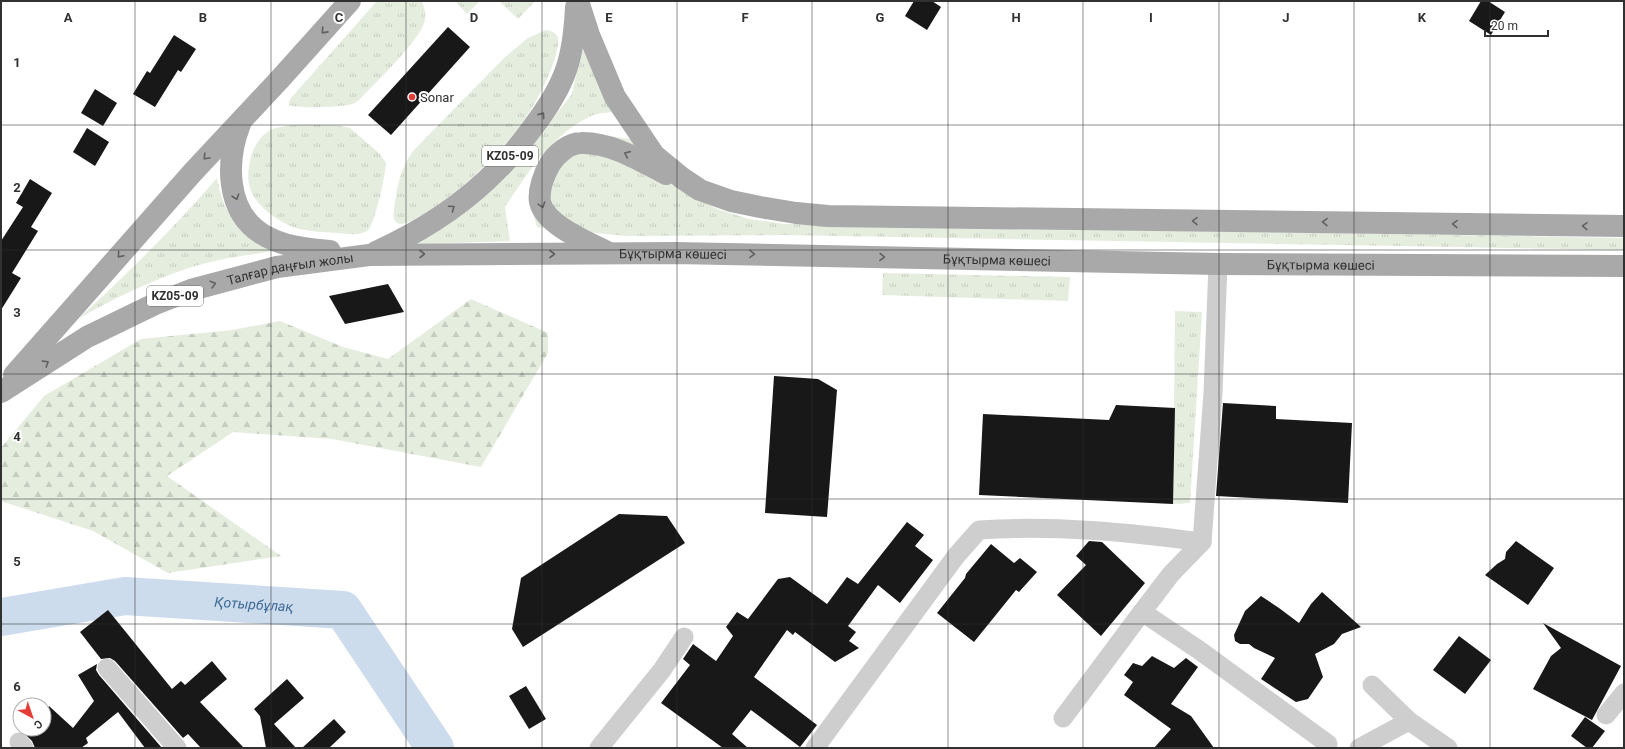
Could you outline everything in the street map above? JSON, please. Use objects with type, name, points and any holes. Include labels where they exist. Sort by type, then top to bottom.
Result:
[{"type":"main road","name":"Талғар даңғыл жолы","points":[[1,391],[193,172],[350,1]]},
{"type":"main road","points":[[577,1],[588,35],[615,97],[654,155],[682,178],[700,190]]},
{"type":"main road","name":"KZ05-09","points":[[369,255],[417,230],[466,197],[498,170],[523,141],[556,93],[566,70],[574,34],[577,1]]},
{"type":"main road","name":"Талғар даңғыл жолы","points":[[242,119],[231,152],[231,183],[244,218],[253,228],[281,243],[301,249],[369,255]]},
{"type":"main road","points":[[609,253],[571,234],[556,223],[545,212],[540,202],[541,188],[546,171],[554,157],[567,148],[580,143],[596,144],[624,153],[700,190],[731,201],[796,213],[828,216],[1624,226]]},
{"type":"main road","name":"Бұқтырма көшесі","points":[[369,255],[609,253],[1218,264],[1624,266]]},
{"type":"main road","name":"Талғар даңғыл жолы","points":[[1,391],[87,337],[130,315],[184,293],[277,267],[369,255]]},
{"type":"street","points":[[1063,718],[1171,574],[1202,542],[1213,393],[1218,264]]},
{"type":"street","points":[[815,748],[951,562],[978,530],[1012,527],[1090,530],[1202,542]]},
{"type":"street","points":[[1142,612],[1199,650],[1329,747]]},
{"type":"street","points":[[600,748],[662,670],[684,637]]},
{"type":"street","points":[[107,668],[177,748]]},
{"type":"street","points":[[1372,685],[1409,721],[1448,748]]},
{"type":"street","points":[[1606,715],[1624,693]]},
{"type":"street","points":[[1359,748],[1409,721]]},
{"type":"green space","points":[[377,1],[422,1],[425,19],[422,27],[408,48],[359,100],[354,103],[340,106],[320,107],[301,107],[289,105],[291,98]]},
{"type":"green space","points":[[455,1],[480,1],[467,14]]},
{"type":"green space","points":[[499,1],[535,1],[518,19]]},
{"type":"green space","points":[[546,30],[552,32],[558,37],[555,58],[547,79],[537,98],[513,135],[496,155],[471,179],[451,195],[414,220],[400,224],[396,222],[394,213],[398,185],[402,171],[414,150],[505,57],[528,38]]},
{"type":"green space","points":[[582,48],[612,112],[593,115],[564,133],[532,168],[505,207],[510,241],[401,245],[524,155],[572,94]]},
{"type":"green space","points":[[295,125],[336,125],[350,128],[380,154],[386,163],[382,188],[374,218],[368,230],[358,234],[311,231],[289,225],[274,217],[255,199],[249,184],[248,170],[252,153],[259,140],[269,131],[279,127]]},
{"type":"green space","points":[[603,135],[630,139],[689,194],[717,209],[749,219],[785,224],[1624,238],[1624,250],[785,235],[626,236],[537,227],[530,201],[548,169]]},
{"type":"green space","points":[[217,178],[220,193],[230,215],[245,230],[279,250],[213,261],[177,272],[134,290],[78,319],[150,250]]},
{"type":"green space","points":[[883,273],[1070,277],[1068,301],[882,295]]},
{"type":"green space","points":[[471,299],[548,333],[548,353],[481,467],[332,439],[233,432],[167,476],[281,556],[168,573],[93,531],[1,501],[1,448],[44,396],[141,339],[232,330],[280,321],[343,347],[388,359]]},
{"type":"green space","points":[[1175,311],[1202,312],[1190,503],[1173,504]]},
{"type":"building","points":[[914,1],[932,1],[941,7],[927,30],[905,16]]},
{"type":"building","points":[[1481,1],[1488,1],[1505,12],[1491,35],[1469,21]]},
{"type":"building","points":[[448,27],[470,47],[391,135],[368,115]]},
{"type":"building","points":[[174,35],[196,49],[181,72],[178,70],[155,107],[133,94],[147,71],[150,73]]},
{"type":"building","points":[[95,89],[117,103],[103,126],[81,113]]},
{"type":"building","points":[[87,128],[109,142],[95,166],[73,152]]},
{"type":"building","points":[[30,179],[52,193],[31,227],[38,231],[12,273],[21,278],[1,310],[1,241],[23,207],[16,203]]},
{"type":"building","points":[[388,284],[404,312],[345,324],[329,296]]},
{"type":"building","points":[[774,376],[818,379],[837,390],[827,517],[765,513]]},
{"type":"building","points":[[1223,403],[1276,406],[1276,419],[1352,423],[1348,503],[1216,496]]},
{"type":"building","points":[[1116,405],[1175,408],[1173,504],[979,495],[983,414],[1109,420]]},
{"type":"building","points":[[619,514],[667,516],[685,543],[523,647],[512,629],[521,578]]},
{"type":"building","points":[[907,522],[924,535],[915,546],[933,560],[900,603],[878,585],[848,626],[856,632],[849,641],[859,648],[835,662],[795,632],[793,635],[787,630],[754,677],[817,725],[800,747],[751,710],[732,734],[748,748],[723,748],[661,703],[690,665],[683,659],[693,644],[716,661],[733,636],[726,627],[737,612],[748,619],[778,579],[790,577],[827,604],[847,577],[858,584]]},
{"type":"building","points":[[1089,541],[1102,542],[1145,583],[1101,636],[1057,595],[1086,565],[1076,556]]},
{"type":"building","points":[[1516,541],[1554,568],[1528,605],[1485,575],[1505,559],[1506,552]]},
{"type":"building","points":[[991,544],[1014,563],[1020,558],[1037,572],[1019,592],[1016,590],[974,642],[937,613]]},
{"type":"building","points":[[1322,592],[1361,627],[1342,634],[1334,644],[1315,654],[1323,677],[1308,699],[1296,702],[1261,679],[1275,658],[1249,644],[1240,644],[1235,641],[1234,635],[1245,611],[1261,596],[1299,623],[1311,604]]},
{"type":"building","points":[[108,610],[172,689],[181,681],[185,685],[212,661],[227,679],[200,702],[244,748],[201,748],[188,734],[183,738],[115,661],[110,658],[101,659],[80,632]]},
{"type":"building","points":[[1543,623],[1621,666],[1592,720],[1533,689],[1551,656],[1561,648]]},
{"type":"building","points":[[1459,636],[1491,660],[1465,694],[1433,670]]},
{"type":"building","points":[[1152,656],[1174,668],[1186,658],[1198,667],[1171,704],[1191,716],[1214,748],[1154,748],[1171,729],[1124,695],[1133,682],[1124,675],[1133,663],[1142,666]]},
{"type":"building","points":[[97,664],[96,670],[99,675],[162,748],[145,748],[118,712],[86,738],[88,743],[81,748],[35,748],[32,741],[28,737],[52,737],[52,709],[73,728],[94,701],[78,675]]},
{"type":"building","points":[[287,679],[304,698],[274,724],[296,748],[266,748],[260,716],[254,709]]},
{"type":"building","points":[[526,686],[546,719],[529,729],[509,696]]},
{"type":"building","points":[[1585,717],[1605,731],[1592,748],[1587,748],[1571,736]]},
{"type":"building","points":[[334,719],[346,732],[329,748],[302,748]]},
{"type":"waterway","name":"Қотырбұлақ","points":[[1,617],[125,596],[343,610],[435,748]]},
{"type":"place","name":"Sonar","points":[[412,97]]}]
